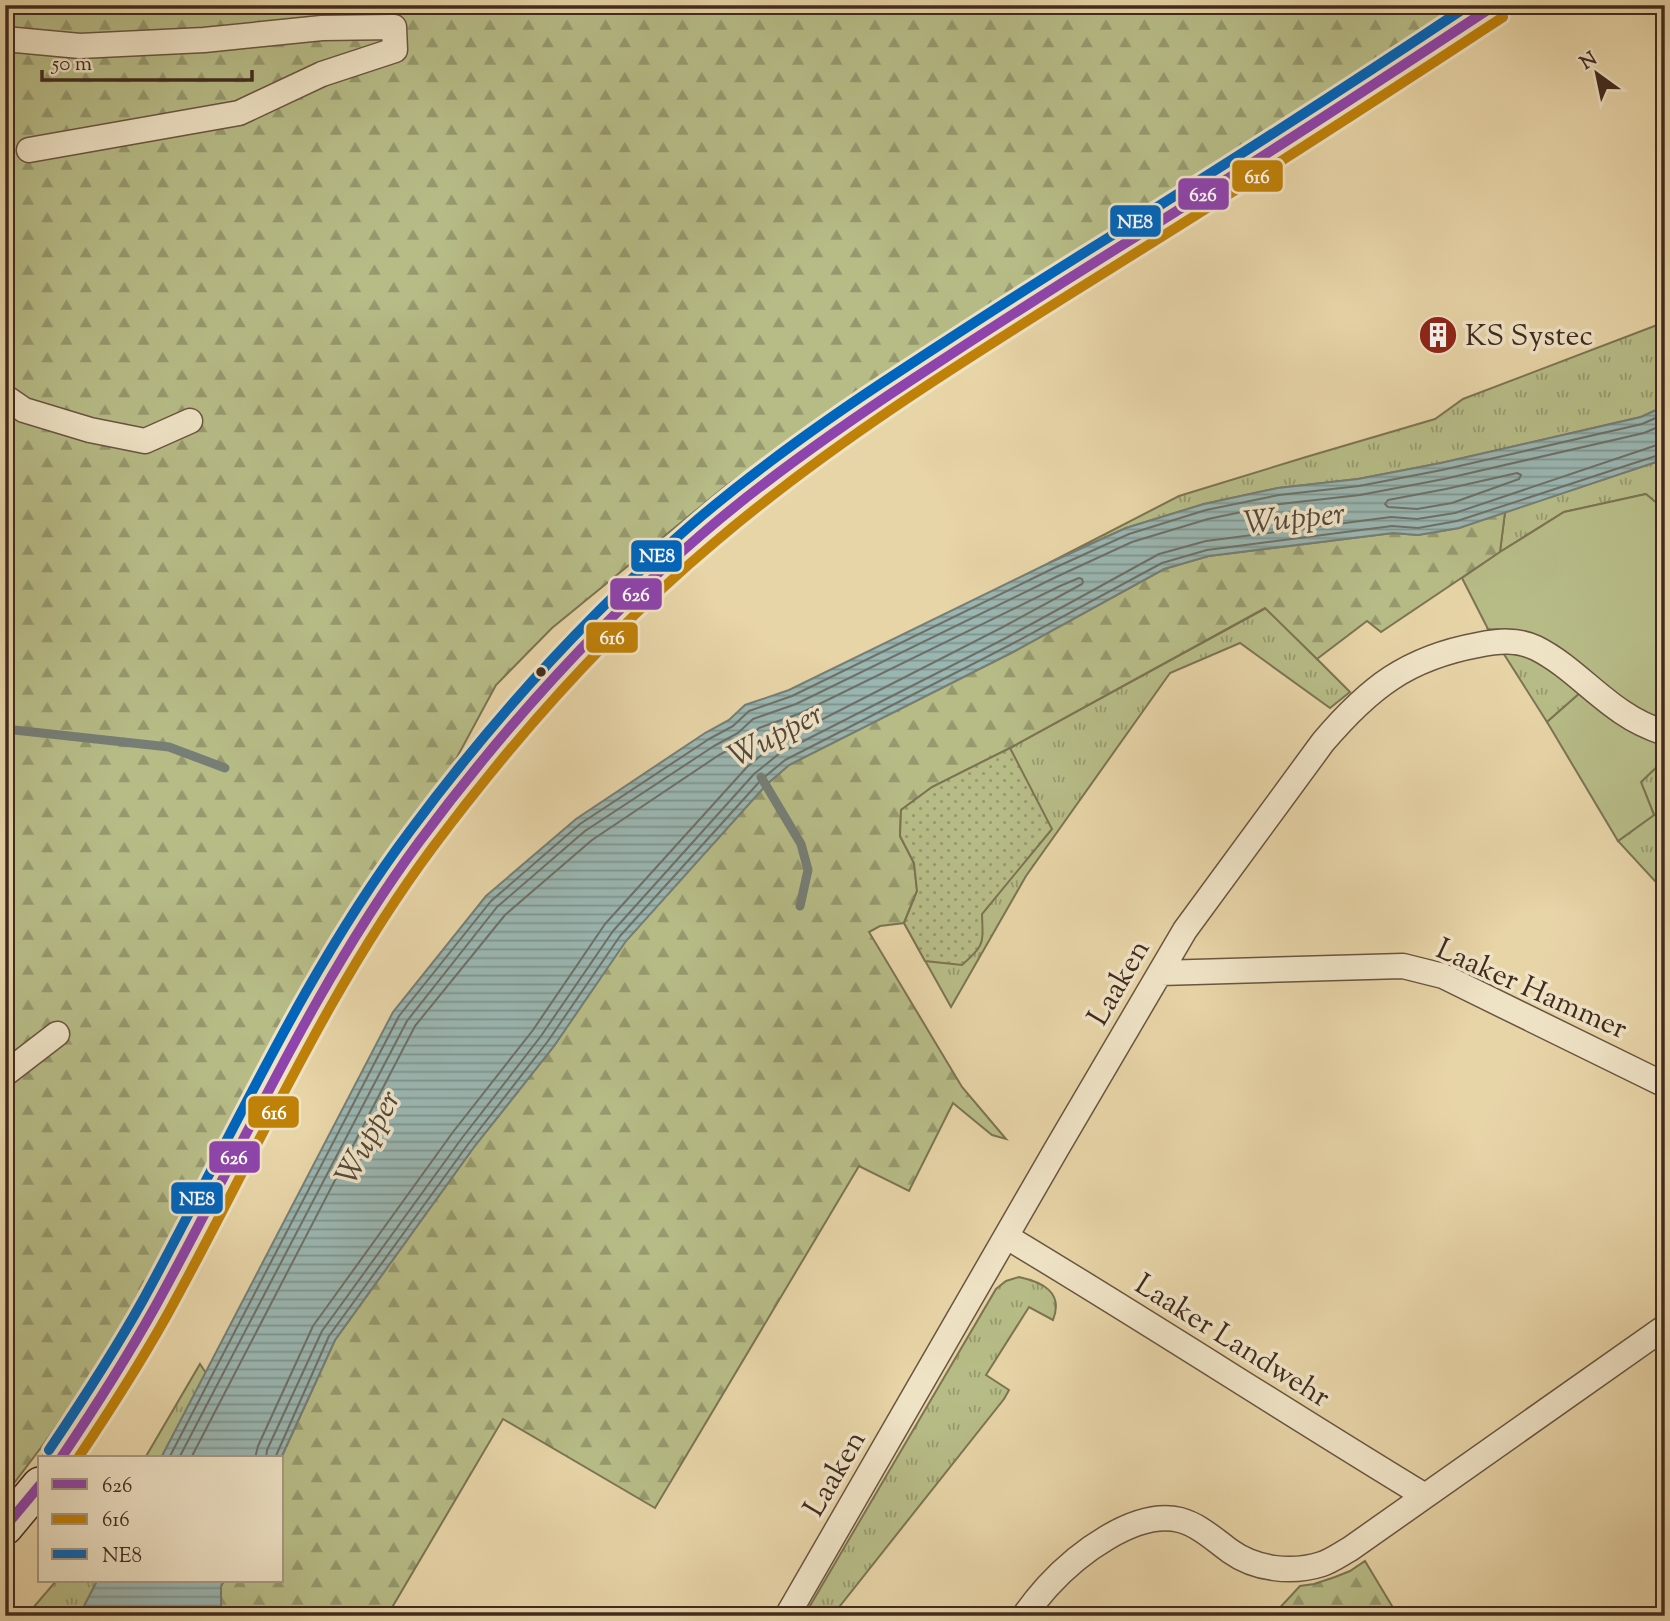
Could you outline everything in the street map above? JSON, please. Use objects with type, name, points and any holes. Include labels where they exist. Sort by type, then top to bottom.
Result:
[{"type":"main road","points":[[62,1456],[152,1312],[317,1000],[372,911],[415,847],[463,785],[522,714],[605,624],[705,531],[765,482],[868,408],[1378,83],[1495,5]]},
{"type":"main road","points":[[5,1527],[38,1487]]},
{"type":"street","points":[[5,39],[80,46],[204,40],[322,28],[394,27],[395,50],[322,74],[239,113],[29,150]]},
{"type":"street","points":[[5,397],[24,410],[90,430],[145,441],[190,421]]},
{"type":"street","name":"Laaken","points":[[787,1616],[1185,930],[1323,742],[1347,714],[1379,685],[1414,664],[1453,650],[1491,642],[1513,641],[1533,647],[1555,660],[1621,712],[1647,727],[1665,733]]},
{"type":"street","name":"Laaker Hammer","points":[[1160,973],[1403,966],[1443,976],[1665,1085]]},
{"type":"street","points":[[5,1074],[57,1034]]},
{"type":"street","name":"Laaker Landwehr","points":[[1006,1237],[1426,1496]]},
{"type":"street","points":[[1024,1616],[1047,1586],[1080,1556],[1109,1537],[1136,1524],[1158,1519],[1180,1520],[1199,1528],[1233,1553],[1252,1563],[1275,1568],[1322,1564],[1350,1549],[1665,1327]]},
{"type":"green space","points":[[5,5],[1458,5],[1371,65],[857,396],[727,485],[552,628],[496,685],[449,772],[414,821],[304,993],[135,1305],[87,1382],[5,1495]]},
{"type":"green space","points":[[1665,322],[1665,406],[1641,417],[1441,463],[1358,479],[1278,488],[1204,504],[1126,528],[1049,563],[1179,496],[1435,419],[1463,399]]},
{"type":"green space","points":[[1665,459],[1665,510],[1645,494],[1564,512],[1500,552],[1505,512]]},
{"type":"green space","points":[[1646,494],[1665,510],[1665,759],[1641,782],[1654,815],[1618,841],[1547,722],[1580,693],[1518,630],[1488,629],[1462,578],[1564,512]]},
{"type":"green space","points":[[1505,512],[1500,552],[1381,632],[1367,621],[1317,659],[1265,608],[1010,748],[932,787],[901,810],[900,836],[914,863],[917,891],[904,923],[880,926],[869,932],[962,1087],[1006,1139],[992,1135],[953,1103],[909,1191],[859,1166],[655,1508],[503,1419],[387,1616],[221,1616],[221,1586],[223,1582],[284,1582],[282,1456],[335,1340],[474,1147],[554,1046],[626,940],[766,785],[789,765],[1013,652],[1164,569],[1208,556],[1393,533],[1418,535],[1459,528]]},
{"type":"green space","points":[[1266,608],[1350,692],[1330,708],[1240,643],[1170,673],[1026,876],[951,1007],[904,923],[917,891],[900,836],[932,787],[1010,748]]},
{"type":"green space","points":[[1488,629],[1519,630],[1580,693],[1547,722]]},
{"type":"green space","points":[[1010,748],[1052,829],[982,914],[982,938],[975,953],[962,965],[925,961],[904,923],[917,891],[914,863],[900,836],[901,810],[932,787]]},
{"type":"green space","points":[[1665,759],[1665,892],[1618,841],[1654,815],[1641,782]]},
{"type":"green space","points":[[1019,1277],[1043,1285],[1049,1290],[1056,1302],[1056,1310],[1053,1320],[1029,1307],[986,1375],[1009,1390],[1004,1399],[832,1616],[804,1616],[996,1289],[1006,1281]]},
{"type":"green space","points":[[200,1364],[206,1373],[162,1456],[146,1456]]},
{"type":"green space","points":[[1365,1561],[1398,1616],[1272,1616],[1300,1586],[1335,1577]]},
{"type":"green space","points":[[55,1582],[96,1582],[79,1616],[26,1616]]},
{"type":"water","name":"Wupper","points":[[1665,406],[1665,459],[1459,528],[1418,535],[1393,533],[1209,556],[1164,569],[1013,652],[789,765],[766,785],[626,941],[554,1046],[474,1147],[335,1340],[282,1456],[162,1456],[393,1012],[486,896],[576,819],[705,733],[729,720],[745,705],[789,690],[1126,528],[1204,504],[1278,488],[1358,479],[1441,463],[1641,417]]},
{"type":"water","points":[[96,1582],[223,1582],[221,1586],[221,1616],[79,1616]]},
{"type":"waterway","points":[[5,729],[169,747],[225,768]]},
{"type":"waterway","name":"Wupper","points":[[761,777],[801,844],[808,870],[800,906]]},
{"type":"transit line","name":"NE8","points":[[49,1450],[132,1319],[301,1001],[371,886],[474,749],[542,670],[614,595],[691,525],[820,425],[1469,5]]},
{"type":"transit line","name":"626","points":[[62,1456],[144,1326],[279,1070],[345,953],[381,897],[419,842],[483,759],[588,642],[702,534],[753,492],[832,434],[988,330],[1259,159],[1495,5]]},
{"type":"transit line","name":"616","points":[[79,1456],[166,1317],[324,1018],[394,902],[497,765],[601,648],[715,542],[763,502],[864,428],[1503,17]]},
{"type":"transit line","name":"626","points":[[5,1527],[38,1487]]},
{"type":"place","name":"KS Systec","points":[[1438,335]]}]
